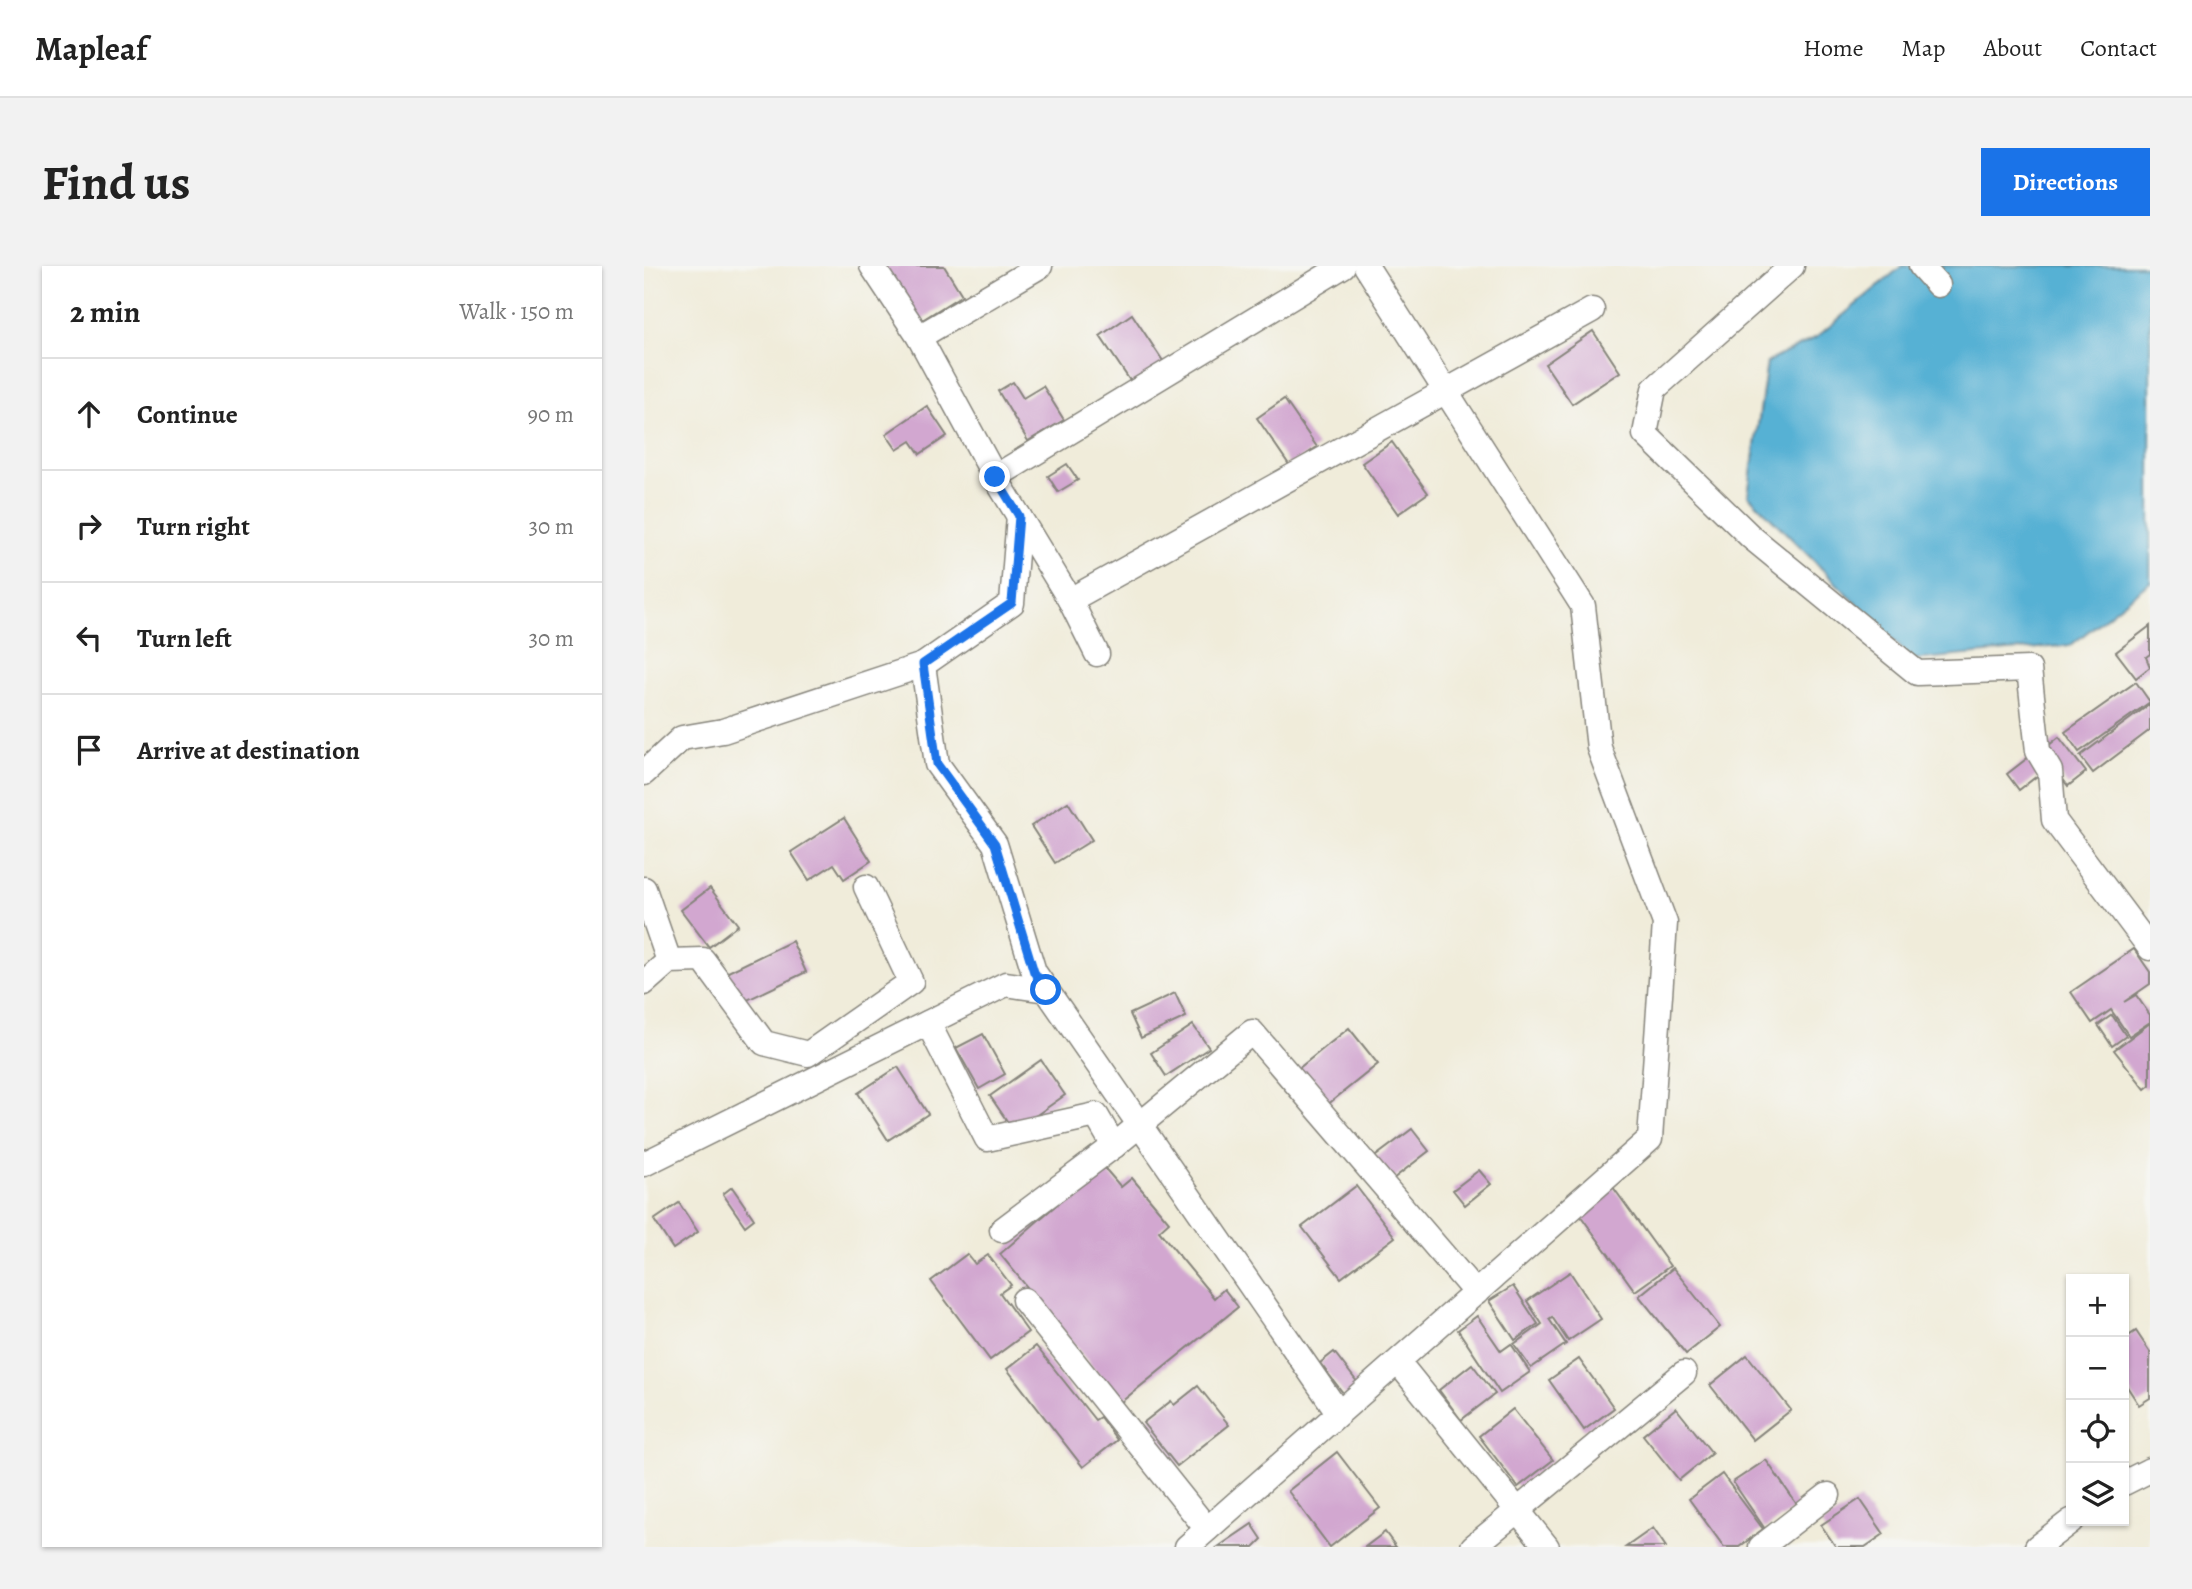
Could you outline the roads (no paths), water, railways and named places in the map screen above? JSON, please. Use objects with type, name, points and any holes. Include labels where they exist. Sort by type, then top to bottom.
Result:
[{"type":"street","points":[[872,266],[919,337],[995,477],[1070,600],[1097,654]]},
{"type":"street","points":[[919,337],[1040,266]]},
{"type":"street","points":[[995,477],[1343,266]]},
{"type":"street","points":[[1187,1547],[1650,1139],[1665,923],[1599,748],[1583,606],[1366,266]]},
{"type":"street","points":[[1792,266],[1654,389],[1645,434],[1751,537],[1917,673],[2029,669],[2038,751],[2050,771],[2054,820],[2150,948]]},
{"type":"street","points":[[1921,266],[1938,285]]},
{"type":"street","points":[[1070,600],[1592,310]]},
{"type":"street","points":[[644,773],[682,738],[723,731],[923,664],[1012,603],[1019,516]]},
{"type":"street","points":[[923,664],[937,764],[995,844],[1034,972],[1338,1412]]},
{"type":"street","points":[[644,983],[669,961],[703,960],[764,1043],[808,1054],[911,982],[866,887]]},
{"type":"street","points":[[644,889],[669,961]]},
{"type":"street","points":[[644,1164],[1006,984],[1046,990]]},
{"type":"street","points":[[928,1023],[987,1139],[1096,1115],[1114,1146]]},
{"type":"street","points":[[1002,1230],[1114,1146],[1252,1032],[1476,1293]]},
{"type":"street","points":[[1024,1300],[1207,1530]]},
{"type":"street","points":[[1398,1362],[1547,1547]]},
{"type":"street","points":[[1473,1547],[1684,1373]]},
{"type":"street","points":[[2129,1481],[2150,1471]]},
{"type":"street","points":[[1761,1547],[1828,1494]]},
{"type":"street","points":[[2037,1547],[2066,1525]]},
{"type":"water","points":[[1902,266],[2150,266],[2150,582],[2071,645],[1913,660],[1748,495],[1767,362],[1817,337]]}]
